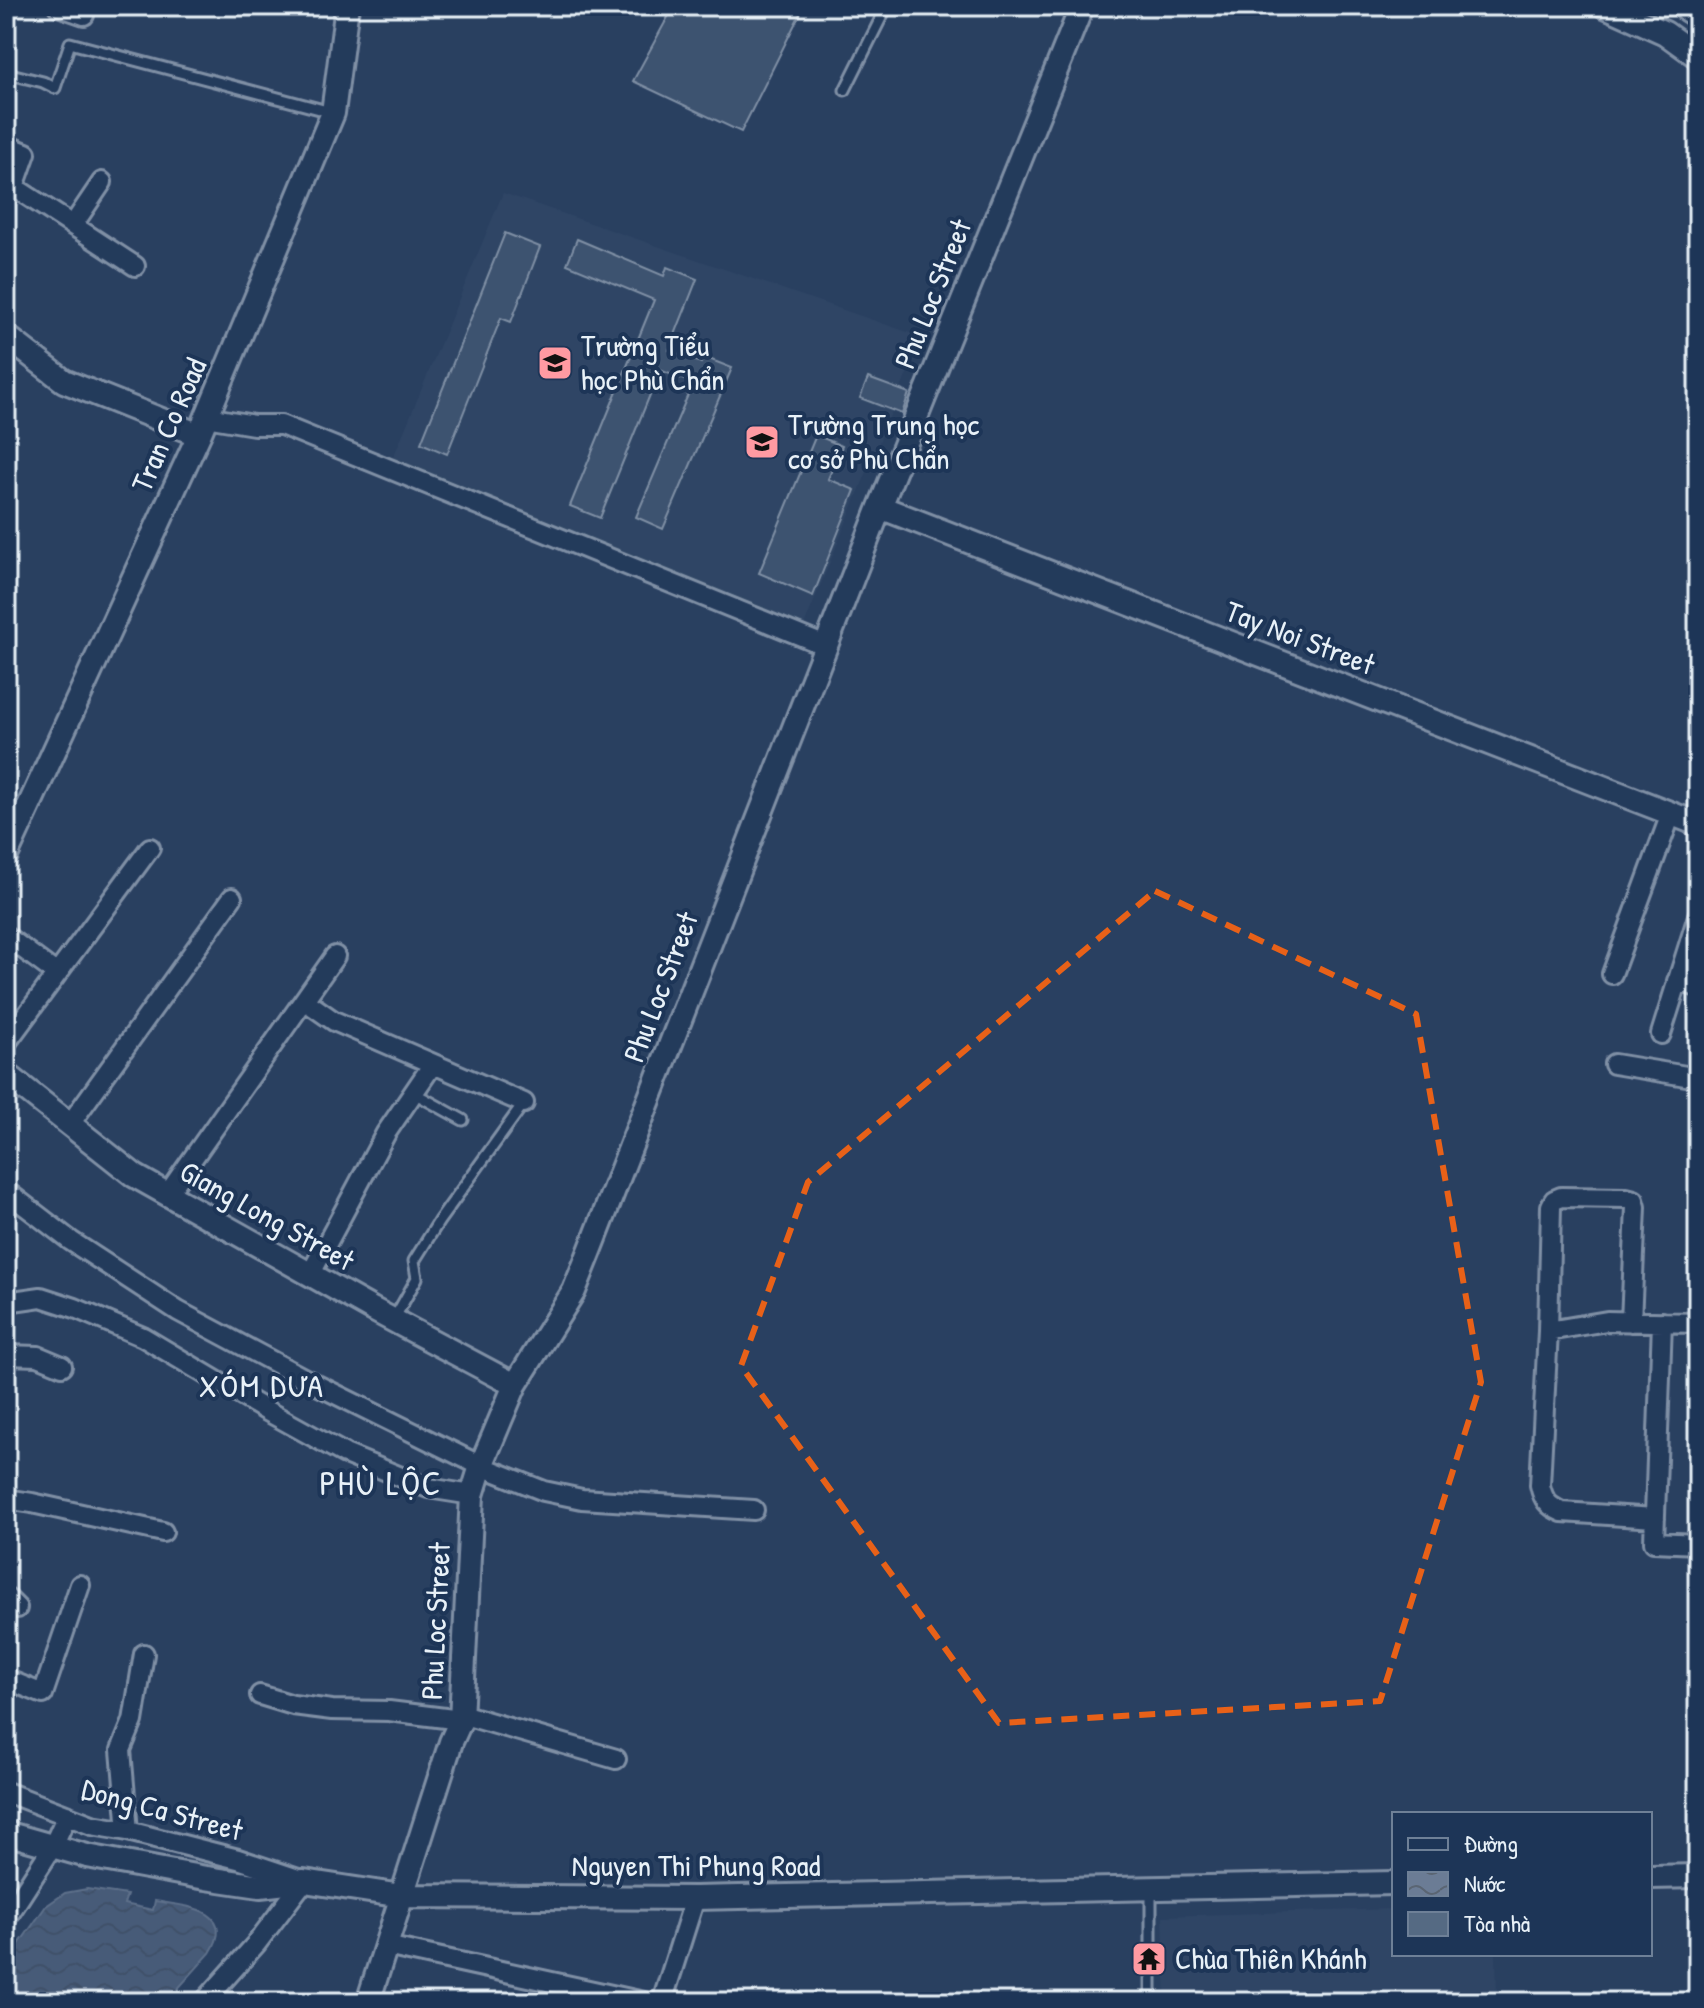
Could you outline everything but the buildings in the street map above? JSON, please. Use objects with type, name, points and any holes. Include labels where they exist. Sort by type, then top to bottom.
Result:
[{"type":"highway","points":[[1690,6],[1698,11]]},
{"type":"street","points":[[58,6],[84,15]]},
{"type":"street","name":"Tran Co Road","points":[[6,856],[203,426],[333,113],[347,6]]},
{"type":"street","name":"Phu Loc Street","points":[[368,2002],[461,1717],[472,1495],[481,1466],[515,1385],[574,1291],[880,507],[1082,6]]},
{"type":"street","points":[[1605,6],[1665,33],[1698,57]]},
{"type":"street","points":[[6,145],[26,153],[14,187],[135,266]]},
{"type":"street","points":[[73,225],[102,182]]},
{"type":"street","points":[[6,336],[64,381],[203,426],[281,425],[826,646]]},
{"type":"street","name":"Tay Noi Street","points":[[880,507],[1698,824]]},
{"type":"street","points":[[1612,974],[1671,814]]},
{"type":"street","points":[[6,1043],[150,848]]},
{"type":"street","points":[[70,1124],[232,898]]},
{"type":"street","points":[[1661,1034],[1677,981],[1694,940],[1698,916]]},
{"type":"street","points":[[6,936],[57,974]]},
{"type":"street","points":[[167,1195],[335,956]]},
{"type":"street","points":[[1677,981],[1698,987]]},
{"type":"street","points":[[304,1000],[334,1021],[524,1103]]},
{"type":"street","points":[[310,1275],[386,1133],[433,1064]]},
{"type":"street","points":[[1614,1064],[1698,1078]]},
{"type":"street","name":"Giang Long Street","points":[[6,1074],[135,1176],[310,1275],[515,1385]]},
{"type":"street","points":[[6,1191],[71,1241],[178,1311],[311,1382],[481,1466],[544,1491],[582,1499],[754,1510]]},
{"type":"street","points":[[1631,1322],[1634,1200],[1561,1197],[1554,1200],[1551,1206],[1542,1497],[1550,1507],[1562,1512],[1655,1518]]},
{"type":"street","points":[[6,1302],[41,1297],[75,1308],[143,1337],[345,1454],[428,1488],[472,1495]]},
{"type":"street","points":[[1548,1331],[1607,1321],[1698,1323]]},
{"type":"street","points":[[1662,1322],[1654,1542],[1698,1544]]},
{"type":"street","points":[[6,1355],[38,1356],[62,1366]]},
{"type":"street","points":[[6,1499],[163,1532]]},
{"type":"street","points":[[6,1679],[43,1694],[80,1585]]},
{"type":"street","points":[[128,1831],[121,1750],[133,1721],[144,1654]]},
{"type":"street","points":[[260,1695],[293,1705],[332,1710],[461,1717],[616,1759]]},
{"type":"street","name":"Dong Ca Street","points":[[6,1792],[92,1825],[238,1859],[304,1881]]},
{"type":"street","points":[[6,1919],[53,1846],[67,1815]]},
{"type":"street","name":"Nguyen Thi Phung Road","points":[[6,1833],[121,1863],[246,1884],[260,1886],[304,1881],[402,1896],[695,1898],[1392,1883]]},
{"type":"street","points":[[1652,1877],[1698,1876]]},
{"type":"street","points":[[204,2002],[256,1944],[304,1881]]},
{"type":"street","points":[[662,2002],[695,1898]]},
{"type":"street","points":[[386,1946],[644,2002]]},
{"type":"lane","points":[[845,90],[887,6]]},
{"type":"lane","points":[[6,73],[55,88],[70,43],[333,113]]},
{"type":"lane","points":[[414,1093],[463,1120]]},
{"type":"lane","points":[[393,1320],[417,1278],[414,1261],[524,1103]]},
{"type":"lane","points":[[1151,1889],[1151,2002]]},
{"type":"highlighted area","points":[[1155,891],[1416,1014],[1481,1382],[1380,1701],[999,1723],[741,1366],[808,1182]]},
{"type":"shaded area","points":[[503,193],[922,337],[803,628],[600,547],[393,458]]},
{"type":"shaded area","points":[[1392,1909],[1392,1956],[1496,1956],[1497,2002],[1166,2002],[1163,1916]]},
{"type":"water","points":[[87,1889],[127,1895],[124,1904],[153,1910],[155,1901],[204,1912],[217,1927],[217,1938],[210,1953],[166,2002],[22,2002],[8,1975],[10,1957],[46,1906],[65,1893]]},
{"type":"place","name":"Trường Tiểu học Phù Chẩn","points":[[555,363]]},
{"type":"place","name":"Trường Trung học cơ sở Phù Chẩn","points":[[762,442]]},
{"type":"place","name":"Chùa Thiên Khánh","points":[[1149,1959]]},
{"type":"district","name":"XÓM DƯA","points":[[262,1386]]},
{"type":"district","name":"PHÙ LỘC","points":[[381,1483]]}]
